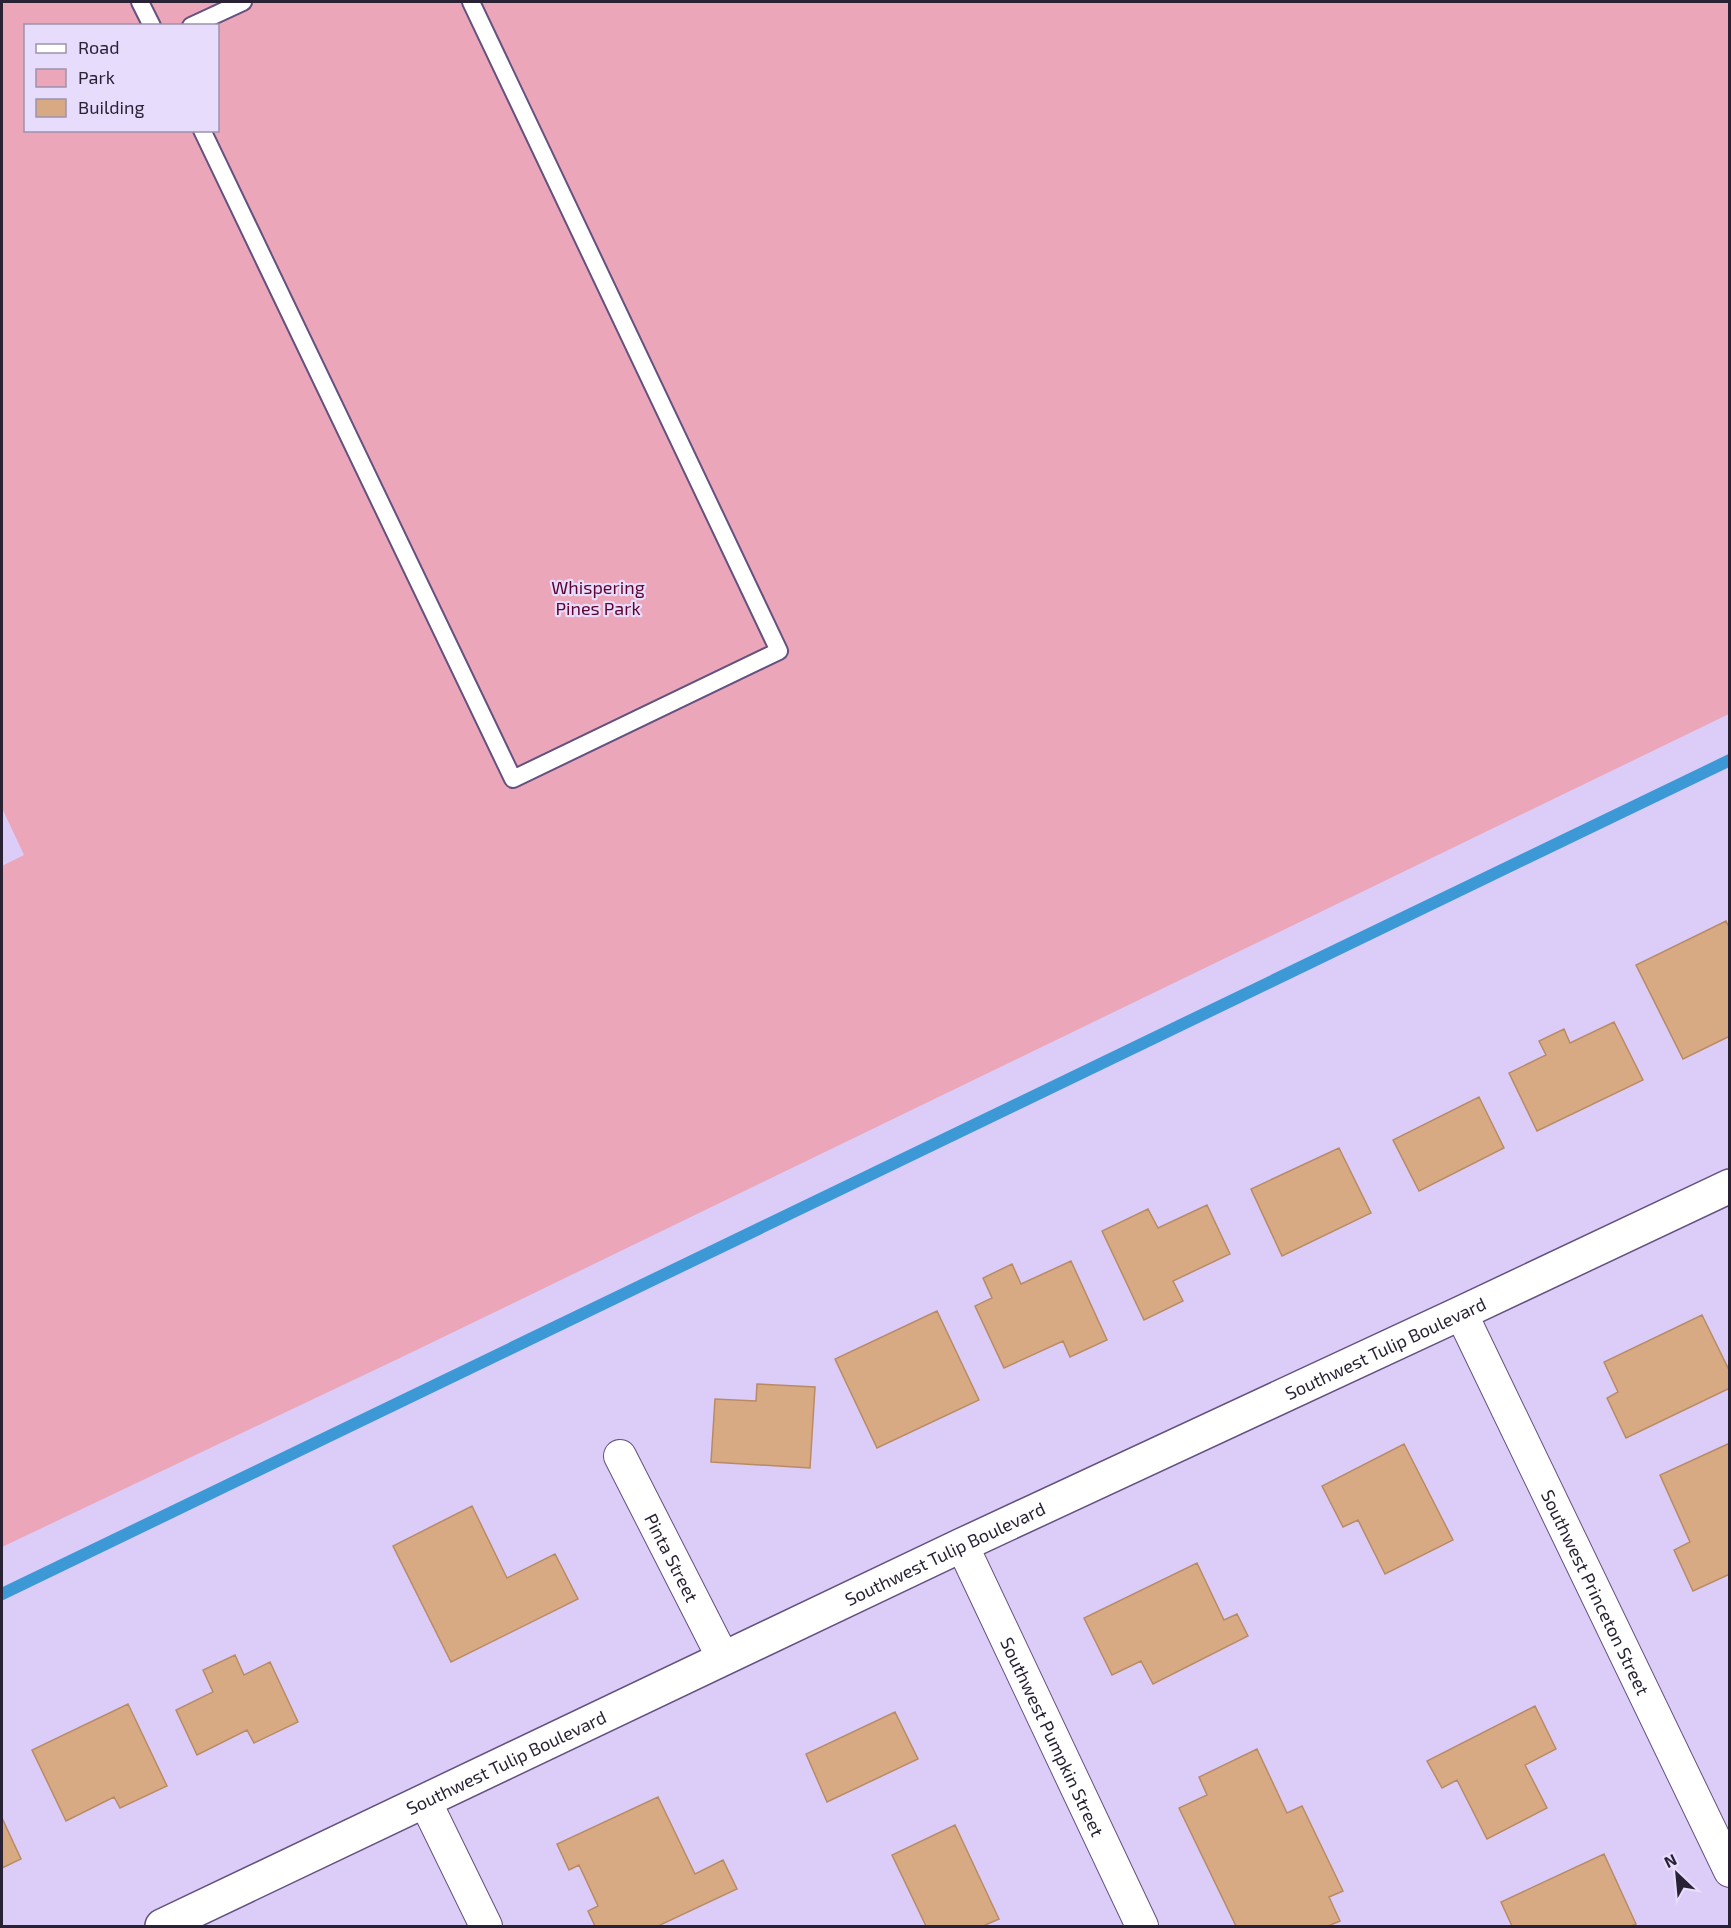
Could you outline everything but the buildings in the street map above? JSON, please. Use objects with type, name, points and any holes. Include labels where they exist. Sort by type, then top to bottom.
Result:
[{"type":"street","name":"Southwest Tulip Boulevard","points":[[162,1926],[962,1545],[1730,1186]]},
{"type":"street","name":"Southwest Princeton Street","points":[[1461,1313],[1730,1871]]},
{"type":"street","name":"Pinta Street","points":[[620,1456],[723,1658]]},
{"type":"street","name":"Southwest Pumpkin Street","points":[[962,1545],[1142,1926]]},
{"type":"street","points":[[425,1801],[486,1926]]},
{"type":"lane","points":[[140,2],[151,24]]},
{"type":"lane","points":[[195,24],[243,2]]},
{"type":"lane","points":[[203,132],[513,779],[779,651],[471,2]]},
{"type":"green space","name":"Whispering Pines Park","points":[[2,2],[1729,2],[1729,714],[402,1357],[2,1547],[2,866],[24,855],[2,808]]},
{"type":"waterway","points":[[2,1594],[1730,760]]}]
